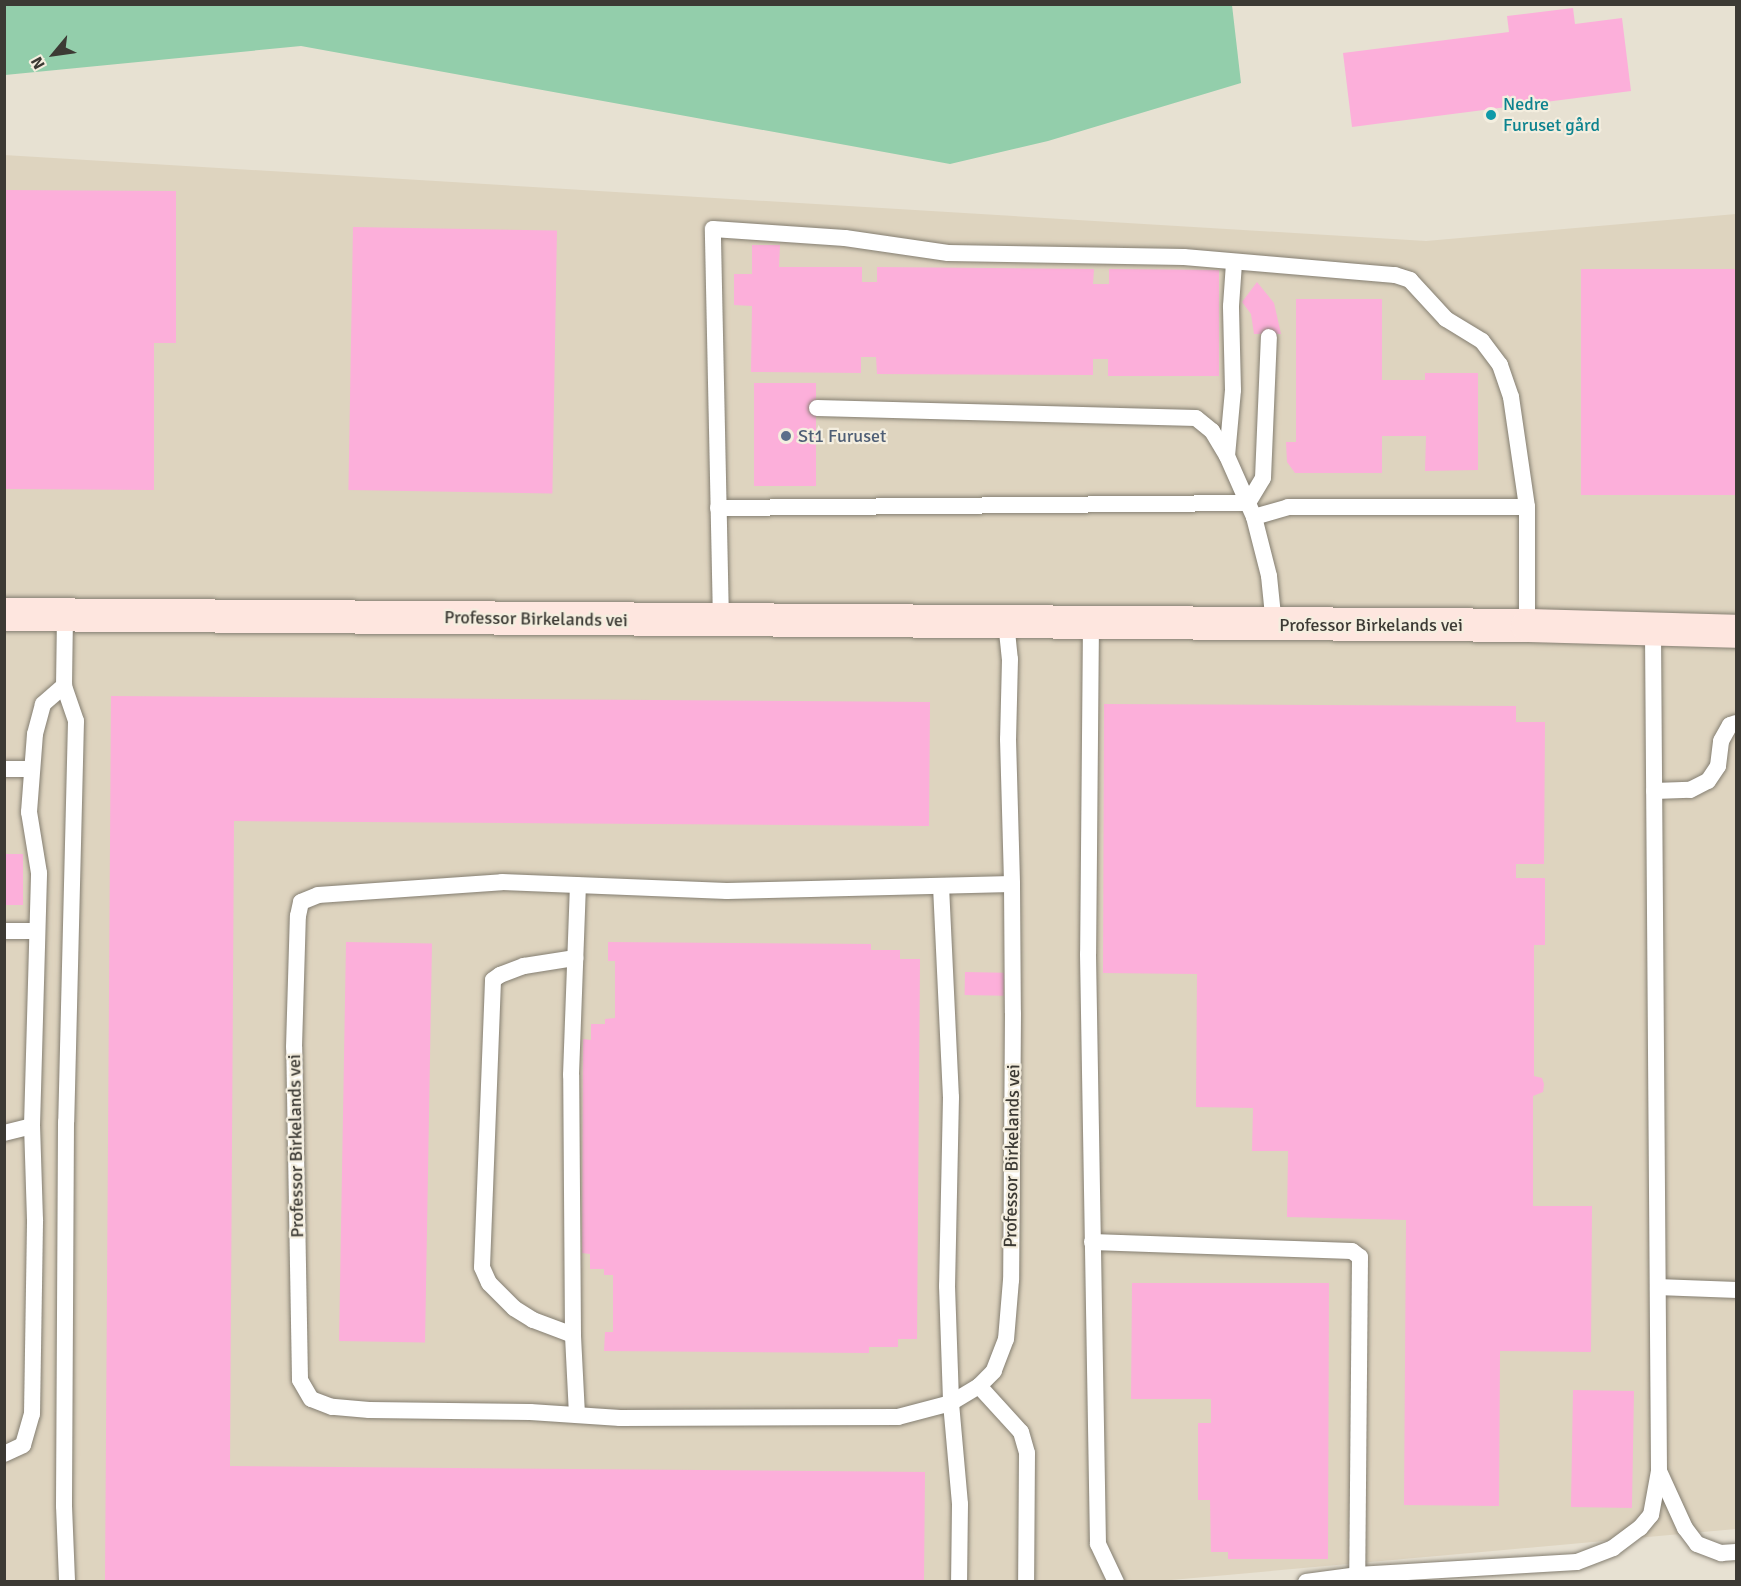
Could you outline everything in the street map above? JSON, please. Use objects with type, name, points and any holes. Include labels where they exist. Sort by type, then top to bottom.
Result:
[{"type":"main road","name":"Professor Birkelands vei","points":[[4,614],[1274,625],[1527,625],[1737,631]]},
{"type":"lane","points":[[721,621],[713,229],[845,238],[948,253],[1184,257],[1395,275],[1410,280],[1446,319],[1482,341],[1500,365],[1510,397],[1527,507],[1527,625]]},
{"type":"lane","points":[[1227,456],[1233,390],[1231,306],[1234,263]]},
{"type":"lane","points":[[1251,510],[1263,478],[1269,336]]},
{"type":"lane","points":[[817,408],[1196,418],[1212,431],[1227,456],[1251,510],[1269,576],[1274,625]]},
{"type":"lane","points":[[718,508],[1251,510],[1288,507],[1527,507]]},
{"type":"lane","points":[[65,615],[64,686],[76,720],[66,1122],[64,1506],[67,1581]]},
{"type":"lane","name":"Professor Birkelands vei","points":[[1006,622],[1010,659],[1008,739],[1012,884],[1011,1280],[1006,1339],[994,1371],[979,1386],[951,1403],[898,1417],[620,1418],[530,1412],[369,1410],[332,1407],[312,1400],[300,1380],[294,1047],[298,916],[301,902],[318,895],[502,882],[727,891],[1012,884]]},
{"type":"lane","points":[[1091,622],[1088,965],[1098,1544],[1116,1581]]},
{"type":"lane","points":[[1306,1581],[1358,1575],[1577,1562],[1613,1548],[1640,1528],[1651,1515],[1659,1471],[1653,628]]},
{"type":"lane","points":[[4,1455],[23,1445],[32,1414],[35,1220],[32,1126],[39,873],[29,812],[32,770],[38,719],[43,704],[64,686]]},
{"type":"lane","points":[[1654,791],[1690,790],[1708,781],[1718,766],[1721,741],[1730,725],[1737,723]]},
{"type":"lane","points":[[4,769],[32,770]]},
{"type":"lane","points":[[578,885],[571,1074],[573,1335],[578,1415]]},
{"type":"lane","points":[[941,886],[951,1097],[947,1286],[951,1403],[960,1504],[960,1581]]},
{"type":"lane","points":[[4,931],[37,931]]},
{"type":"lane","points":[[573,1335],[533,1320],[514,1308],[489,1282],[482,1267],[493,980],[524,966],[575,958]]},
{"type":"lane","points":[[4,1133],[32,1126]]},
{"type":"lane","points":[[1092,1242],[1352,1251],[1359,1257],[1358,1575]]},
{"type":"lane","points":[[1658,1287],[1737,1290]]},
{"type":"lane","points":[[979,1386],[1021,1432],[1027,1453],[1026,1581]]},
{"type":"lane","points":[[1659,1471],[1685,1528],[1697,1544],[1721,1553],[1737,1552]]},
{"type":"shaded area","points":[[4,155],[1426,241],[1736,214],[1736,1529],[1149,1582],[5,1581]]},
{"type":"green space","points":[[5,5],[1232,5],[1241,83],[1048,141],[950,164],[301,46],[5,75]]},
{"type":"building","points":[[1573,8],[1575,24],[1622,18],[1631,91],[1352,127],[1343,53],[1509,32],[1507,16]]},
{"type":"building","points":[[5,190],[176,191],[176,343],[154,343],[154,490],[5,489]]},
{"type":"building","points":[[353,227],[557,231],[552,494],[348,490]]},
{"type":"building","points":[[752,245],[780,245],[779,267],[862,267],[862,282],[877,282],[877,267],[1094,269],[1093,284],[1109,284],[1109,269],[1219,270],[1219,376],[1108,376],[1108,359],[1093,359],[1093,375],[877,374],[876,357],[861,357],[861,373],[751,372],[752,306],[734,305],[734,274],[752,274]]},
{"type":"building","points":[[1581,269],[1736,269],[1736,495],[1581,495]]},
{"type":"building","points":[[1257,282],[1274,303],[1281,334],[1254,334],[1251,314],[1242,302]]},
{"type":"building","points":[[1296,299],[1382,299],[1382,380],[1425,380],[1425,373],[1478,373],[1478,470],[1425,471],[1426,436],[1382,436],[1382,473],[1295,473],[1287,462],[1286,442],[1296,442]]},
{"type":"building","points":[[754,383],[816,383],[816,486],[754,486]]},
{"type":"building","points":[[111,696],[930,702],[929,826],[234,821],[230,1466],[925,1472],[924,1581],[105,1581]]},
{"type":"building","points":[[1104,704],[1516,706],[1516,722],[1545,722],[1544,864],[1516,864],[1516,878],[1545,878],[1545,945],[1534,945],[1534,1076],[1542,1078],[1544,1084],[1543,1092],[1533,1096],[1533,1206],[1592,1206],[1591,1352],[1500,1351],[1499,1506],[1404,1505],[1406,1220],[1287,1217],[1288,1151],[1252,1151],[1253,1108],[1196,1107],[1197,974],[1103,973]]},
{"type":"building","points":[[4,854],[23,854],[23,905],[4,905]]},
{"type":"building","points":[[346,942],[432,944],[425,1342],[339,1341]]},
{"type":"building","points":[[608,942],[871,944],[871,950],[900,950],[900,959],[920,959],[917,1339],[898,1339],[898,1347],[869,1347],[869,1353],[604,1351],[605,1332],[613,1332],[613,1275],[604,1275],[604,1269],[590,1269],[590,1254],[582,1253],[583,1039],[591,1040],[591,1024],[605,1024],[605,1019],[615,1018],[615,961],[608,961]]},
{"type":"building","points":[[965,972],[1004,973],[1004,996],[965,995]]},
{"type":"building","points":[[1132,1283],[1329,1283],[1328,1559],[1228,1559],[1228,1552],[1211,1552],[1210,1500],[1198,1500],[1198,1423],[1211,1423],[1211,1399],[1131,1399]]},
{"type":"building","points":[[1573,1390],[1634,1391],[1632,1508],[1571,1507]]},
{"type":"place","name":"Nedre Furuset gård","points":[[1491,115]]},
{"type":"place","name":"St1 Furuset","points":[[786,436]]}]
